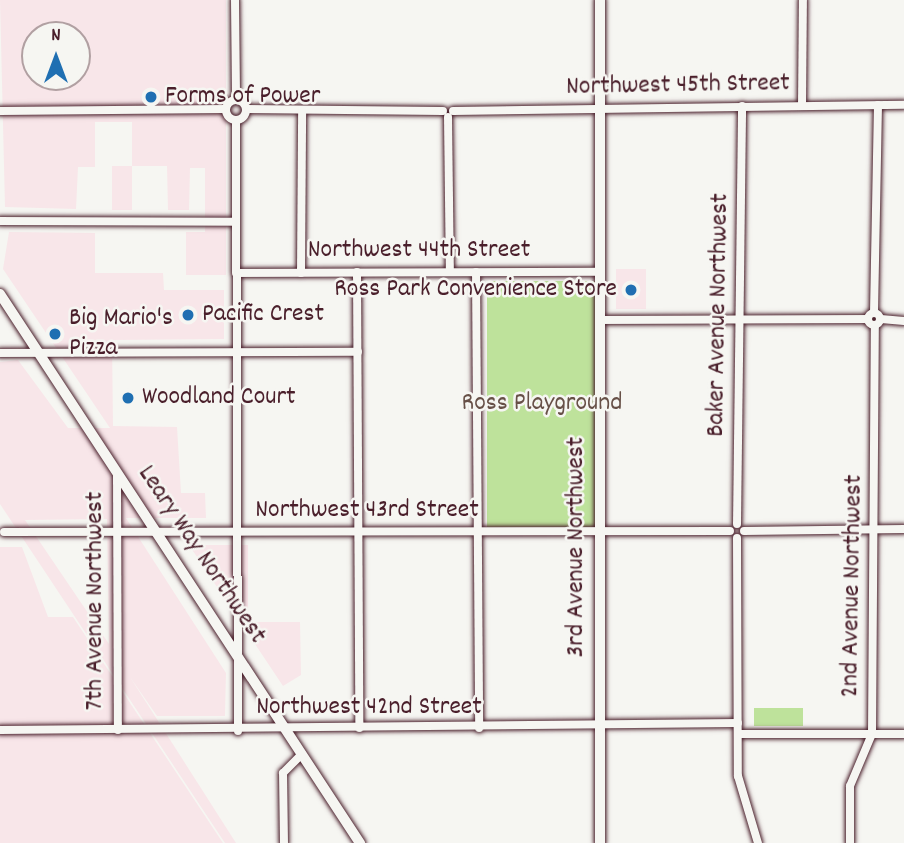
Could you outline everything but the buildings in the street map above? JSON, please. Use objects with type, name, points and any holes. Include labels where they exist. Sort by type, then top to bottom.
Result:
[{"type":"street","points":[[236,0],[236,100],[246,110],[236,120]]},
{"type":"street","name":"3rd Avenue Northwest","points":[[600,0],[600,843]]},
{"type":"street","points":[[802,106],[803,0]]},
{"type":"street","points":[[0,111],[226,109],[236,100]]},
{"type":"street","name":"2nd Avenue Northwest","points":[[850,843],[850,786],[872,734],[878,105]]},
{"type":"street","name":"Northwest 45th Street","points":[[246,110],[448,113],[600,108],[904,105]]},
{"type":"street","name":"Baker Avenue Northwest","points":[[737,524],[741,106]]},
{"type":"street","points":[[226,109],[236,120],[238,730]]},
{"type":"street","points":[[301,273],[302,110]]},
{"type":"street","points":[[448,113],[450,272]]},
{"type":"street","points":[[0,221],[236,222]]},
{"type":"street","points":[[357,272],[359,728]]},
{"type":"street","points":[[476,272],[479,728]]},
{"type":"street","name":"Northwest 44th Street","points":[[236,273],[601,272]]},
{"type":"street","name":"Leary Way Northwest","points":[[0,294],[238,651],[360,843]]},
{"type":"street","points":[[601,320],[904,321]]},
{"type":"street","points":[[0,353],[38,350],[358,352]]},
{"type":"street","name":"7th Avenue Northwest","points":[[117,472],[118,730]]},
{"type":"street","points":[[758,843],[738,776],[740,535],[737,524],[730,531],[740,535],[904,529]]},
{"type":"street","name":"Northwest 43rd Street","points":[[1,533],[157,532],[187,529],[358,532],[730,531]]},
{"type":"street","name":"Northwest 42nd Street","points":[[0,730],[600,728],[737,723]]},
{"type":"street","points":[[737,734],[904,734]]},
{"type":"street","points":[[284,843],[283,773],[302,754]]},
{"type":"shaded area","points":[[0,0],[226,0],[226,275],[186,275],[186,232],[205,232],[205,168],[190,168],[189,210],[168,210],[167,166],[132,166],[132,122],[95,122],[95,167],[78,167],[76,209],[5,207]]},
{"type":"shaded area","points":[[112,166],[132,166],[132,210],[112,210]]},
{"type":"shaded area","points":[[9,232],[95,233],[95,273],[163,273],[164,290],[224,290],[224,339],[112,340],[113,426],[177,427],[181,493],[205,493],[206,518],[126,518],[226,673],[225,716],[157,716],[130,677],[236,843],[225,843],[0,504],[0,362],[18,360],[68,428],[110,428],[3,269]],"holes":[[[107,519],[109,644],[25,520]]]},
{"type":"shaded area","name":"Ross Park Convenience Store","points":[[616,269],[646,269],[646,309],[616,309]]},
{"type":"shaded area","points":[[189,545],[248,545],[248,622],[300,622],[301,675],[283,686]]},
{"type":"shaded area","points":[[0,547],[22,547],[48,617],[73,617],[223,843],[0,843]]},
{"type":"green space","name":"Ross Playground","points":[[487,281],[595,281],[595,527],[487,527]]},
{"type":"green space","points":[[754,708],[803,708],[803,726],[754,726]]},
{"type":"place","name":"Forms of Power","points":[[151,97]]},
{"type":"place","name":"Ross Park Convenience Store","points":[[631,290]]},
{"type":"place","name":"Pacific Crest","points":[[188,315]]},
{"type":"place","name":"Big Mario's Pizza","points":[[55,334]]},
{"type":"place","name":"Woodland Court","points":[[128,398]]}]
